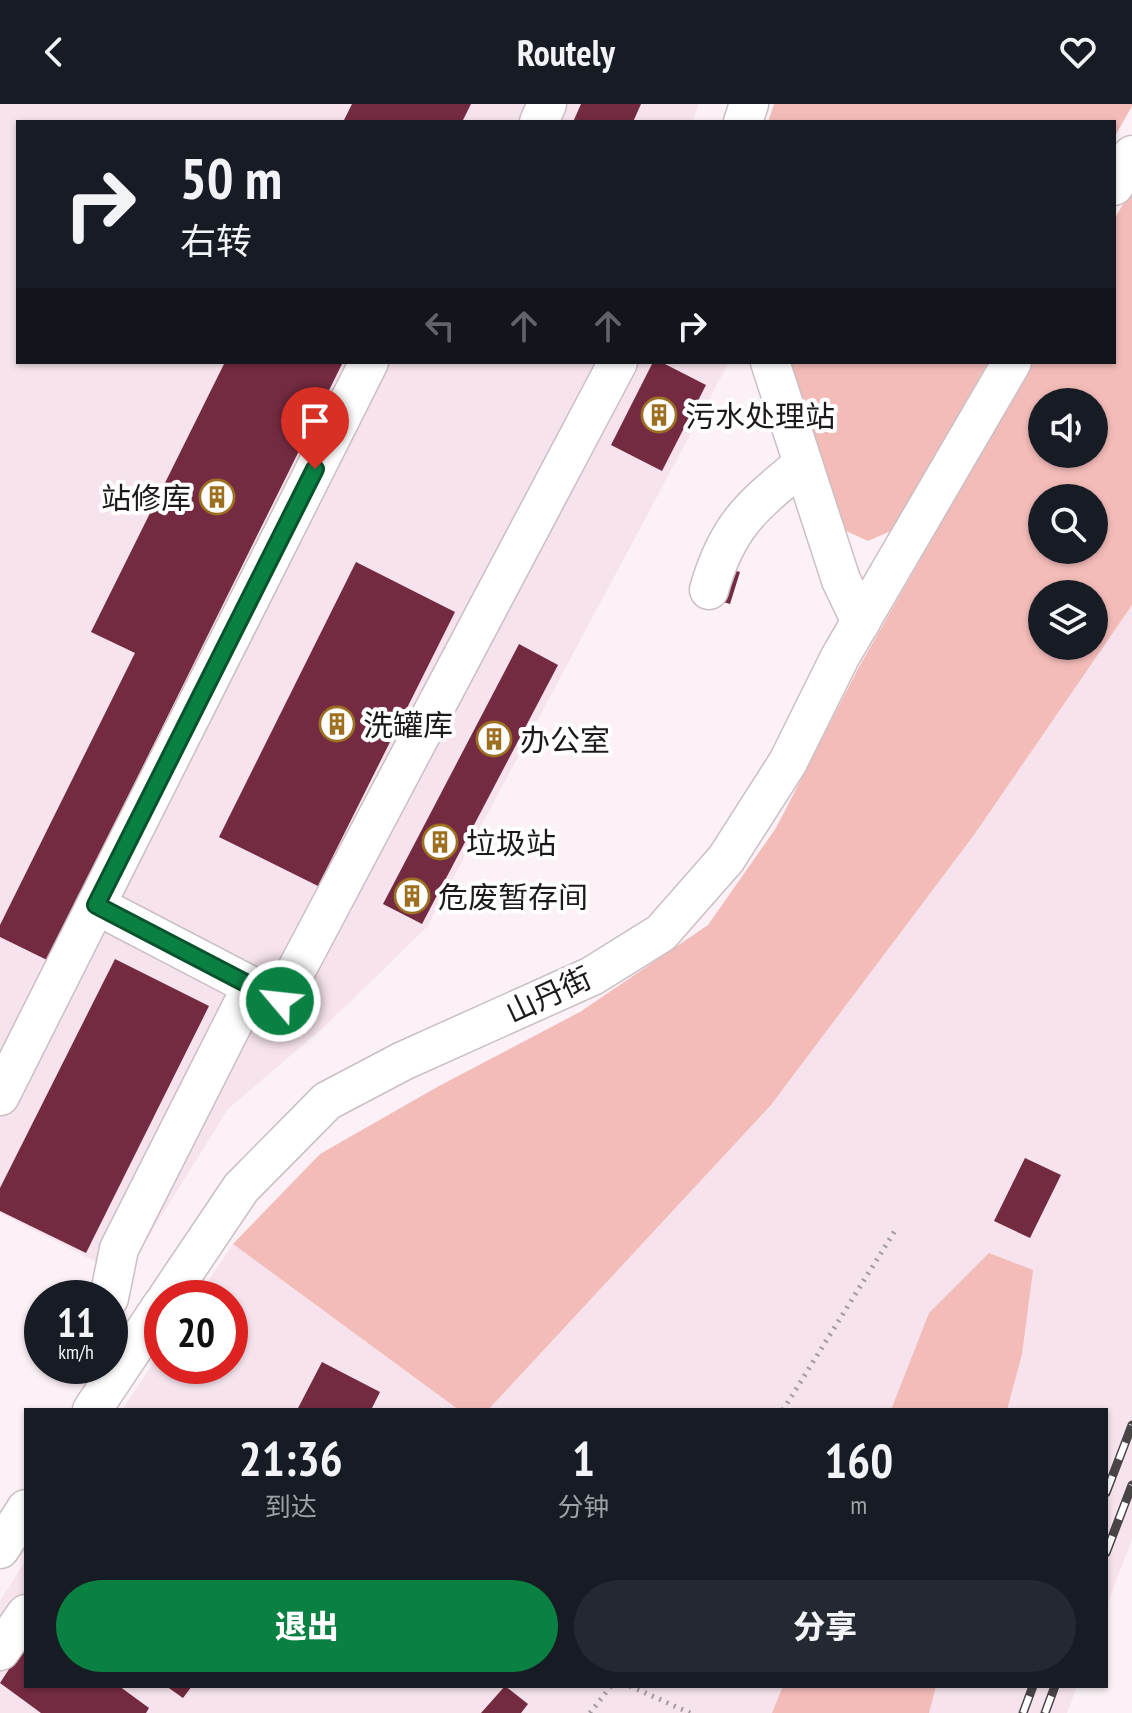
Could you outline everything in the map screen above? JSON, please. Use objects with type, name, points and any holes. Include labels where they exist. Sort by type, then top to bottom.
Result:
[{"type":"lane","points":[[1116,183],[1132,155]]},
{"type":"lane","points":[[0,1096],[368,364]]},
{"type":"lane","points":[[96,905],[280,1001],[617,364]]},
{"type":"lane","points":[[771,364],[841,580],[861,622]]},
{"type":"lane","name":"山丹街","points":[[179,1280],[241,1188],[327,1101],[403,1061],[592,976],[661,933],[726,859],[780,774],[861,622],[1011,364]]},
{"type":"lane","points":[[709,590],[719,554],[749,509],[803,464]]},
{"type":"lane","points":[[113,1280],[119,1249],[252,986]]},
{"type":"lane","points":[[94,1407],[144,1332]]},
{"type":"lane","points":[[94,1407],[97,1384]]},
{"type":"lane","points":[[0,1651],[24,1617]]},
{"type":"path","points":[[784,1408],[896,1229]]},
{"type":"path","points":[[590,1713],[609,1688]]},
{"type":"path","points":[[634,1688],[690,1713]]},
{"type":"shaded area","points":[[0,104],[699,104],[693,120],[16,120],[16,364],[728,364],[427,927],[325,1026],[228,1109],[124,1276],[0,1213]]},
{"type":"shaded area","points":[[774,104],[1132,104],[1116,134],[1116,120],[769,120]]},
{"type":"shaded area","points":[[1132,188],[1132,605],[1108,640],[1108,580],[1028,580],[1028,660],[1094,660],[974,835],[771,1105],[490,1408],[456,1408],[233,1244],[320,1154],[439,1086],[580,1012],[708,925],[776,828],[859,667],[1032,364],[1116,364],[1116,216]]},
{"type":"shaded area","points":[[790,364],[987,364],[893,530],[868,541],[846,531]]},
{"type":"shaded area","points":[[1132,605],[1132,1539],[1108,1603],[1108,1408],[490,1408],[771,1105],[974,835],[1094,660],[1108,660],[1108,640]]},
{"type":"shaded area","points":[[233,1244],[456,1408],[123,1408],[144,1377],[144,1384],[248,1384],[248,1280],[209,1280]]},
{"type":"shaded area","points":[[989,1253],[1033,1270],[1022,1354],[1008,1408],[892,1408],[929,1313]]},
{"type":"shaded area","points":[[24,1563],[24,1688],[1076,1688],[1067,1713],[0,1713],[0,1601]]},
{"type":"shaded area","points":[[782,1688],[935,1688],[929,1713],[772,1713]]},
{"type":"building","points":[[352,104],[471,104],[463,120],[344,120]]},
{"type":"building","points":[[581,104],[641,104],[634,120],[574,120]]},
{"type":"building","name":"站修库","points":[[224,364],[342,364],[47,960],[0,937],[0,925],[135,653],[91,632]]},
{"type":"building","name":"污水处理站","points":[[652,364],[665,364],[706,385],[662,471],[611,445]]},
{"type":"building","name":"洗罐库","points":[[356,562],[455,612],[318,886],[219,837]]},
{"type":"building","points":[[720,566],[740,572],[730,604],[710,598]]},
{"type":"building","points":[[519,644],[558,665],[422,924],[383,904]]},
{"type":"building","points":[[115,959],[209,1006],[86,1253],[0,1211],[0,1188]]},
{"type":"building","points":[[1025,1158],[1061,1175],[1030,1238],[994,1221]]},
{"type":"building","points":[[322,1362],[380,1392],[372,1408],[298,1408]]},
{"type":"building","points":[[24,1646],[24,1688],[122,1688],[149,1708],[146,1713],[41,1713],[0,1683]]},
{"type":"building","points":[[169,1688],[190,1688],[183,1698]]},
{"type":"building","points":[[503,1688],[528,1704],[521,1713],[481,1713]]},
{"type":"railway","points":[[1108,1488],[1132,1425]]},
{"type":"railway","points":[[1108,1548],[1132,1485]]},
{"type":"railway","points":[[1023,1713],[1032,1688]]},
{"type":"railway","points":[[1045,1713],[1054,1688]]},
{"type":"place","name":"污水处理站","points":[[659,415]]},
{"type":"place","name":"站修库","points":[[217,497]]},
{"type":"place","name":"洗罐库","points":[[337,724]]},
{"type":"place","name":"办公室","points":[[494,739]]},
{"type":"place","name":"垃圾站","points":[[440,842]]},
{"type":"place","name":"危废暂存间","points":[[412,896]]},
{"type":"route","points":[[280,1001],[96,905],[315,469]]}]
